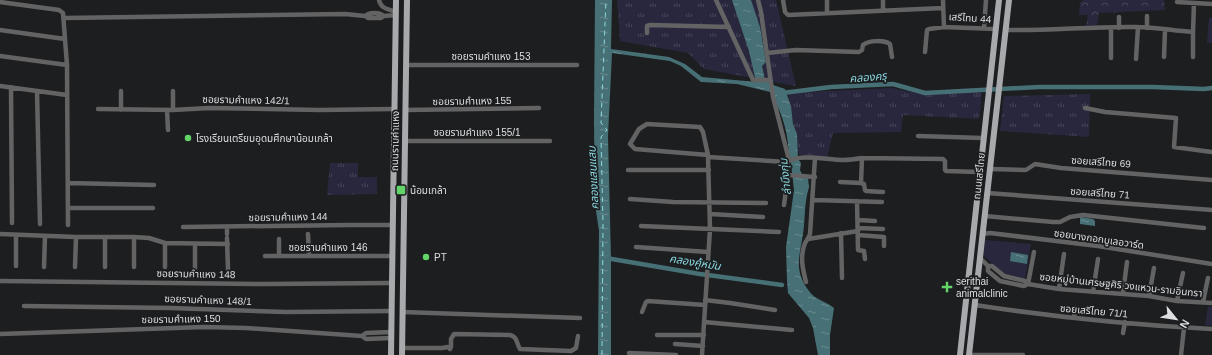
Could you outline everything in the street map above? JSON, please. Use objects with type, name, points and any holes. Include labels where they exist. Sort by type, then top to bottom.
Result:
[{"type":"main road","name":"ถนนรามคำแหง","points":[[390,355],[396,0]]},
{"type":"main road","name":"ถนนรามคำแหง","points":[[402,355],[407,0]]},
{"type":"main road","name":"ถนนเสรีไทย","points":[[960,355],[999,0]]},
{"type":"main road","name":"ถนนเสรีไทย","points":[[970,355],[1009,0]]},
{"type":"main road","points":[[973,233],[983,234]]},
{"type":"street","points":[[379,0],[382,8],[396,13]]},
{"type":"street","points":[[716,0],[752,80],[770,80]]},
{"type":"street","points":[[758,0],[773,97],[789,161],[790,175],[784,205]]},
{"type":"street","points":[[783,0],[785,12],[788,15],[827,12],[943,8]]},
{"type":"street","points":[[827,0],[827,12]]},
{"type":"street","points":[[883,0],[883,10]]},
{"type":"street","name":"เสรีไทน 44","points":[[942,0],[944,27],[996,29]]},
{"type":"street","points":[[984,28],[986,0]]},
{"type":"street","points":[[0,2],[59,10],[63,13],[67,65],[68,226]]},
{"type":"street","points":[[1179,2],[1210,2]]},
{"type":"street","points":[[1193,57],[1192,32],[1194,3]]},
{"type":"street","points":[[64,18],[333,14],[364,16],[368,13],[381,13],[384,16],[396,13]]},
{"type":"street","points":[[1147,16],[1147,28]]},
{"type":"street","points":[[1119,17],[1119,28]]},
{"type":"street","points":[[647,33],[647,26],[650,25],[729,27]]},
{"type":"street","points":[[925,52],[927,30],[944,27]]},
{"type":"street","points":[[1006,30],[1038,31],[1068,28],[1138,27],[1192,32]]},
{"type":"street","points":[[1136,59],[1138,27]]},
{"type":"street","points":[[1111,28],[1111,58]]},
{"type":"street","points":[[0,30],[65,39]]},
{"type":"street","points":[[1164,57],[1165,30]]},
{"type":"street","points":[[767,53],[796,50],[859,52],[862,50],[863,45],[866,42],[886,42],[890,44],[892,57]]},
{"type":"street","points":[[0,56],[67,65]]},
{"type":"street","name":"ซอยรามคำแหง 153","points":[[406,65],[577,65]]},
{"type":"street","points":[[0,86],[67,95]]},
{"type":"street","points":[[11,87],[12,223]]},
{"type":"street","points":[[37,91],[40,224]]},
{"type":"street","points":[[121,92],[121,110]]},
{"type":"street","points":[[173,92],[173,110]]},
{"type":"street","name":"ซอยรามคำแหง 142/1","points":[[98,110],[173,110],[209,108],[320,110],[394,109]]},
{"type":"street","name":"ซอยรามคำแหง 155","points":[[405,110],[539,108]]},
{"type":"street","points":[[1085,108],[1105,112],[1176,118],[1174,147],[1212,152]]},
{"type":"street","points":[[167,110],[168,130]]},
{"type":"street","points":[[702,355],[710,230],[708,156],[703,132],[700,127],[647,124],[639,130],[630,144],[635,149],[708,156],[789,161],[799,157],[844,160],[862,158],[943,159],[945,162],[946,171],[979,172]]},
{"type":"street","points":[[918,136],[983,138]]},
{"type":"street","name":"ซอยรามคำแหง 155/1","points":[[405,141],[550,141]]},
{"type":"street","points":[[806,282],[802,265],[802,255],[804,244],[810,234],[815,177],[815,158]]},
{"type":"street","points":[[862,158],[861,183],[864,184],[865,190],[883,192]]},
{"type":"street","name":"ซอยเสรีไทย 69","points":[[990,169],[1026,170],[1035,164],[1061,168],[1212,180]]},
{"type":"street","points":[[628,170],[709,170]]},
{"type":"street","points":[[790,175],[815,177]]},
{"type":"street","points":[[840,182],[861,183]]},
{"type":"street","points":[[68,183],[154,185]]},
{"type":"street","name":"ซอยเสรีไทย 71","points":[[987,193],[1126,201],[1212,210]]},
{"type":"street","points":[[630,199],[673,202],[766,203]]},
{"type":"street","points":[[813,200],[882,202]]},
{"type":"street","points":[[857,201],[858,250],[864,251],[865,259]]},
{"type":"street","points":[[68,208],[153,208]]},
{"type":"street","points":[[710,214],[763,217]]},
{"type":"street","points":[[985,216],[1060,222],[1070,217],[1083,215],[1204,228]]},
{"type":"street","points":[[858,220],[875,221]]},
{"type":"street","name":"ซอยรามคำแหง 144","points":[[183,227],[349,225],[393,226]]},
{"type":"street","points":[[641,226],[779,232]]},
{"type":"street","points":[[227,227],[228,270]]},
{"type":"street","points":[[808,239],[841,233],[883,229]]},
{"type":"street","points":[[858,231],[884,237],[884,246]]},
{"type":"street","points":[[841,233],[842,278]]},
{"type":"street","name":"ซอยบางกอกบูเลอวาร์ด","points":[[983,234],[990,233],[1098,246],[1212,264]]},
{"type":"street","points":[[0,234],[76,237],[134,237],[149,238],[165,243],[228,244]]},
{"type":"street","points":[[308,234],[309,256]]},
{"type":"street","points":[[16,235],[16,266]]},
{"type":"street","points":[[44,267],[45,236]]},
{"type":"street","points":[[76,237],[76,267]]},
{"type":"street","points":[[105,237],[105,267]]},
{"type":"street","points":[[134,237],[134,267]]},
{"type":"street","points":[[279,239],[279,256]]},
{"type":"street","points":[[165,243],[165,267]]},
{"type":"street","points":[[195,244],[195,268]]},
{"type":"street","points":[[636,247],[708,252]]},
{"type":"street","points":[[1028,284],[1034,252]]},
{"type":"street","points":[[1059,289],[1064,254]]},
{"type":"street","name":"ซอยรามคำแหง 146","points":[[265,256],[391,256]]},
{"type":"street","name":"ซอยหมู่บ้านเศรษฐศิริ วงแหวน-รามอินทรา","points":[[980,259],[988,266],[992,266],[1004,276],[1026,281],[1028,284]]},
{"type":"street","points":[[1093,292],[1098,259]]},
{"type":"street","points":[[1123,293],[1127,262]]},
{"type":"street","name":"ซอยหมู่บ้านเศรษฐศิริ วงแหวน-รามอินทรา","points":[[988,266],[988,271],[1000,281],[1024,286],[1028,284],[1059,289],[1123,293],[1177,301],[1212,303]]},
{"type":"street","points":[[1149,296],[1154,268]]},
{"type":"street","points":[[1177,301],[1183,273]]},
{"type":"street","points":[[1000,281],[1004,276]]},
{"type":"street","points":[[1203,302],[1208,278]]},
{"type":"street","name":"ซอยรามคำแหง 148","points":[[0,281],[265,284],[391,283]]},
{"type":"street","points":[[642,312],[648,300],[730,303],[775,310]]},
{"type":"street","name":"ซอยเสรีไทย 71/1","points":[[976,305],[1074,318],[1184,328],[1212,329]]},
{"type":"street","name":"ซอยรามคำแหง 148/1","points":[[24,306],[171,308],[294,312],[391,311]]},
{"type":"street","points":[[1074,318],[1075,308]]},
{"type":"street","points":[[403,312],[580,318]]},
{"type":"street","points":[[704,322],[792,330]]},
{"type":"street","points":[[1123,333],[1125,322]]},
{"type":"street","name":"ซอยรามคำแหง 150","points":[[0,334],[204,327],[246,328],[362,336],[366,339],[391,335]]},
{"type":"street","points":[[1181,355],[1184,328]]},
{"type":"street","points":[[403,348],[442,348],[444,350],[448,350],[451,347],[451,339],[454,334],[510,335],[516,338],[520,349],[575,350],[578,336]]},
{"type":"street","points":[[657,335],[704,335]]},
{"type":"street","points":[[675,344],[702,346]]},
{"type":"street","points":[[629,353],[676,355]]},
{"type":"street","points":[[970,355],[1023,355]]},
{"type":"green space","points":[[617,0],[776,0],[796,86],[704,69],[688,53],[620,41]]},
{"type":"green space","points":[[1084,0],[1164,0],[1165,10],[1099,13],[1097,25],[1086,26],[1088,15],[1079,15],[1080,2]]},
{"type":"green space","points":[[1209,18],[1212,18],[1212,43],[1207,43]]},
{"type":"green space","points":[[892,88],[925,95],[982,92],[979,119],[903,115],[901,132],[833,133],[827,157],[799,155],[788,93]]},
{"type":"green space","points":[[1090,94],[1089,137],[1000,131],[1004,96]]},
{"type":"green space","points":[[330,163],[358,163],[358,177],[377,177],[377,194],[327,195]]},
{"type":"green space","points":[[985,240],[1031,244],[1025,279],[1002,273],[983,255]]},
{"type":"green space","points":[[1208,306],[1212,307],[1212,326],[1205,325]]},
{"type":"water","points":[[595,0],[612,0],[611,49],[669,57],[685,64],[702,77],[756,82],[749,51],[732,0],[751,0],[760,27],[766,62],[762,66],[765,80],[773,85],[785,89],[791,106],[793,124],[797,134],[798,159],[801,163],[800,170],[803,176],[808,178],[809,187],[799,267],[800,275],[811,294],[834,308],[830,335],[830,355],[818,355],[813,328],[809,318],[788,293],[786,247],[794,190],[792,160],[789,157],[784,123],[770,92],[737,84],[701,82],[681,66],[670,61],[612,53],[608,136],[611,259],[611,355],[598,355],[599,231],[595,204]]},
{"type":"water","points":[[1080,217],[1093,219],[1095,221],[1095,226],[1080,224]]},
{"type":"water","points":[[1011,252],[1028,255],[1027,264],[1010,261]]},
{"type":"waterway","name":"คลองครุ","points":[[782,93],[831,87],[893,84],[925,93],[1039,87],[1212,88]]},
{"type":"waterway","name":"คลองคู้หมัน","points":[[606,258],[700,274],[782,285]]},
{"type":"ferry route","points":[[602,355],[603,224],[601,137],[607,130],[601,123],[606,0]]},
{"type":"place","name":"โรงเรียนเตรียมอุดมศึกษาน้อมเกล้า","points":[[188,138]]},
{"type":"place","name":"น้อมเกล้า","points":[[401,190]]},
{"type":"place","name":"PT","points":[[426,257]]},
{"type":"place","name":"serithai animalclinic","points":[[947,287]]},
{"type":"water label","name":"ลำบึงกุ่ม","points":[[785,177]]},
{"type":"water label","name":"คลองแสนแสบ","points":[[593,178]]}]
